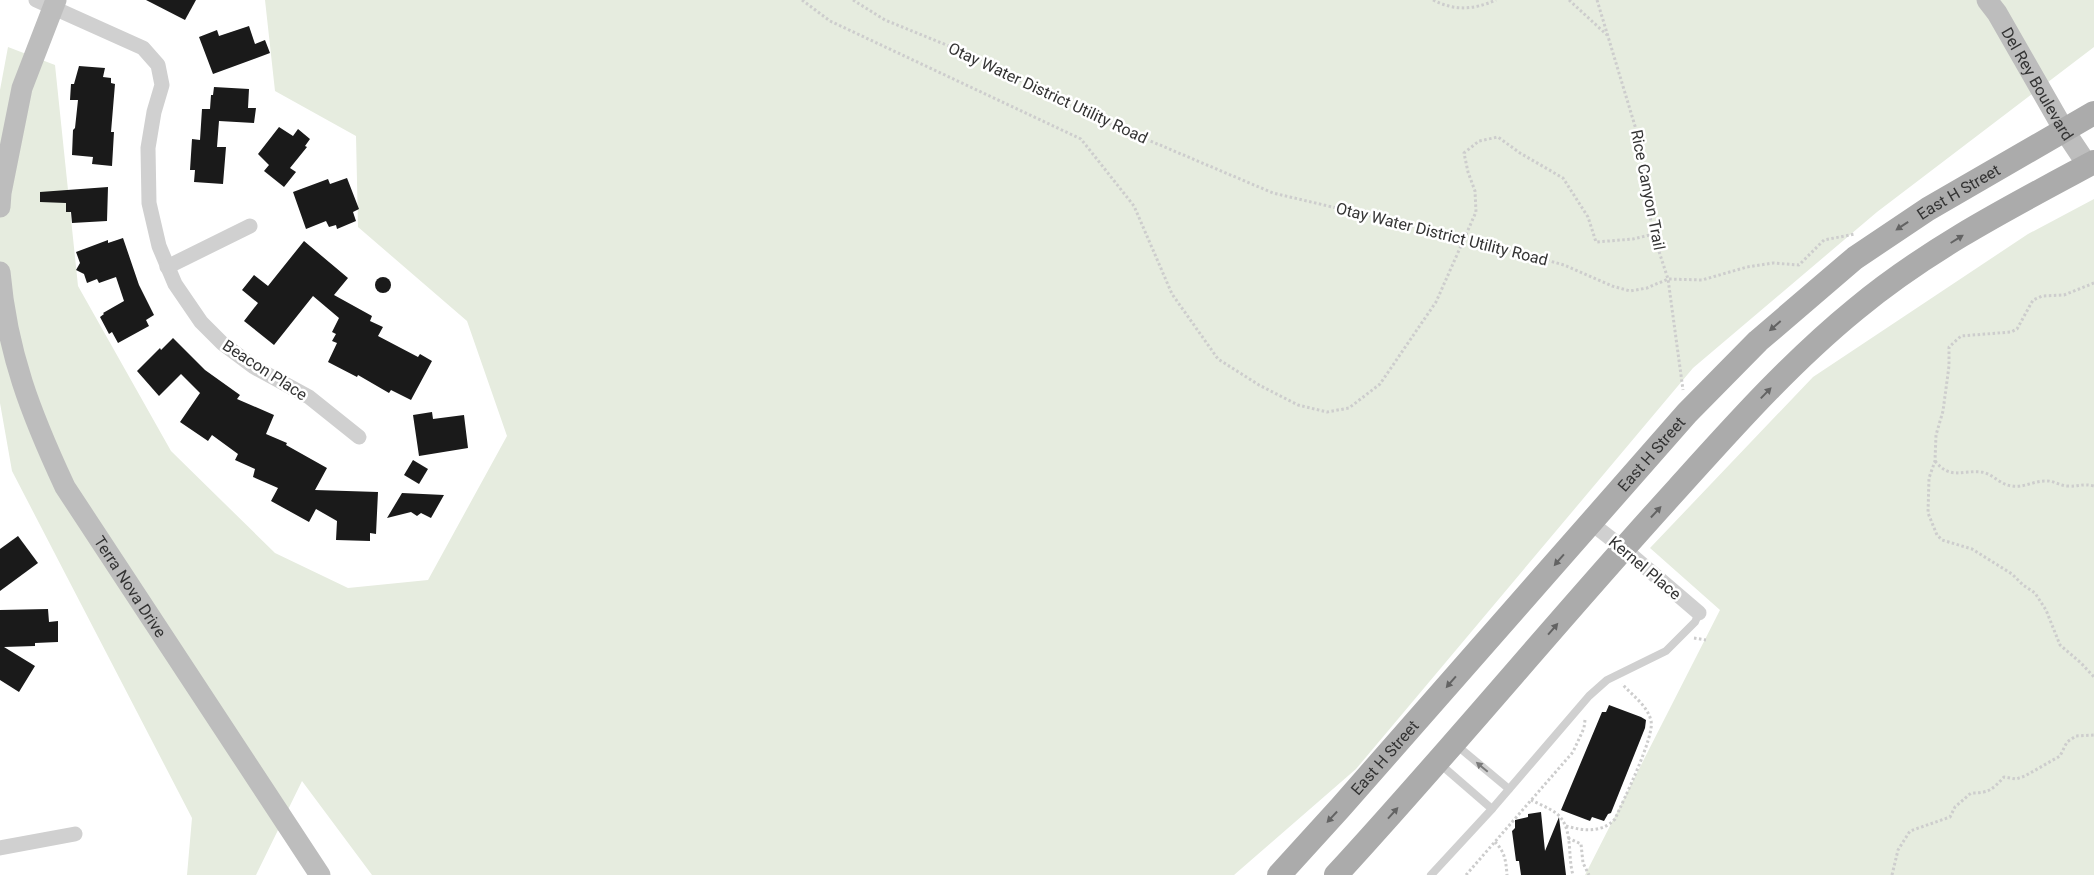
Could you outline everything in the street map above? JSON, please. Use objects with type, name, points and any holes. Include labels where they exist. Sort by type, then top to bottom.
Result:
[{"type":"main road","name":"East H Street","points":[[1279,875],[1687,413],[1758,341],[1854,258],[1928,208],[2094,113]]},
{"type":"main road","points":[[1336,875],[1438,763],[1623,548],[1798,360],[1857,308],[1908,270],[1993,217],[2091,164]]},
{"type":"street","name":"Del Rey Boulevard","points":[[1987,0],[1997,13],[2064,130],[2091,164]]},
{"type":"street","points":[[0,207],[0,193],[22,88],[48,3]]},
{"type":"street","name":"Beacon Place","points":[[48,3],[143,48],[158,65],[162,86],[154,112],[148,148],[147,186],[153,225],[167,267],[184,299],[201,322],[222,343],[254,367],[309,398],[359,437]]},
{"type":"street","points":[[167,267],[250,226]]},
{"type":"street","name":"Terra Nova Drive","points":[[0,272],[7,325],[22,386],[40,435],[65,487],[320,875]]},
{"type":"street","name":"Kernel Place","points":[[1591,523],[1699,613]]},
{"type":"street","points":[[0,848],[75,834]]},
{"type":"lane","points":[[1431,875],[1492,809],[1589,696],[1607,680],[1666,650],[1695,622],[1699,613]]},
{"type":"lane","points":[[1454,744],[1509,789]]},
{"type":"lane","points":[[1438,763],[1492,809]]},
{"type":"path","points":[[802,0],[830,21],[1081,139],[1134,206],[1172,294],[1218,359],[1259,385],[1298,405],[1327,412],[1349,408],[1380,384],[1436,302],[1466,238],[1476,212],[1474,191],[1464,152],[1479,141],[1498,137],[1563,178],[1588,217],[1596,242],[1633,239],[1654,234]]},
{"type":"path","name":"Otay Water District Utility Road","points":[[853,0],[885,20],[976,57],[1068,106],[1273,193],[1466,238],[1564,265],[1612,286],[1630,291],[1647,288],[1668,279],[1702,280],[1747,267],[1799,264],[1824,240],[1858,233]]},
{"type":"path","points":[[1432,0],[1454,7],[1478,8],[1496,0]]},
{"type":"path","points":[[1569,0],[1608,35]]},
{"type":"path","name":"Rice Canyon Trail","points":[[1597,0],[1642,146],[1654,234],[1668,279],[1687,413]]},
{"type":"path","points":[[2094,283],[2064,295],[2042,296],[2033,300],[2020,325],[2011,332],[1969,334],[1961,336],[1953,342],[1948,352],[1949,366],[1943,411],[1936,435],[1935,461],[1929,478],[1928,513],[1937,535],[1942,540],[1972,548],[2012,574],[2022,585],[2035,593],[2046,610],[2060,645],[2094,677]]},
{"type":"path","points":[[1935,461],[1950,472],[1958,474],[1986,473],[1999,482],[2010,486],[2048,480],[2065,486],[2080,484],[2094,486]]},
{"type":"path","points":[[1693,639],[1706,640]]},
{"type":"path","points":[[1614,689],[1631,680]]},
{"type":"path","points":[[1566,826],[1582,830],[1605,828],[1616,819],[1652,732],[1652,722],[1649,714],[1622,684]]},
{"type":"path","points":[[1466,875],[1578,745],[1584,728],[1585,718]]},
{"type":"path","points":[[1892,875],[1898,850],[1910,831],[1950,817],[1955,807],[1971,793],[1985,793],[1993,789],[2004,777],[2016,779],[2025,776],[2060,756],[2067,742],[2076,736],[2094,735]]},
{"type":"path","points":[[1531,800],[1554,811],[1560,816],[1566,826],[1569,862],[1573,875]]},
{"type":"path","points":[[1568,838],[1581,844],[1583,863],[1589,875]]},
{"type":"path","points":[[1495,842],[1502,849],[1506,857],[1507,875]]},
{"type":"shaded area","points":[[265,0],[2094,0],[2094,47],[1877,212],[1693,368],[1356,769],[1234,875],[372,875],[302,781],[256,875],[187,875],[192,818],[12,471],[0,403],[0,90],[8,47],[55,65],[78,286],[171,451],[275,553],[348,588],[428,580],[507,436],[467,321],[358,227],[356,136],[275,91]]},
{"type":"shaded area","points":[[2094,199],[2094,875],[1585,875],[1720,610],[1650,548],[1813,377],[2028,234]]},
{"type":"building","points":[[146,0],[196,0],[185,20]]},
{"type":"building","points":[[249,26],[255,44],[265,40],[270,53],[213,74],[199,37],[217,30],[219,36]]},
{"type":"building","points":[[79,66],[105,68],[103,77],[111,78],[111,83],[115,84],[111,132],[114,132],[112,166],[92,164],[93,157],[72,155],[73,130],[75,128],[78,100],[70,100],[71,84],[74,84]]},
{"type":"building","points":[[214,87],[249,89],[248,108],[256,108],[254,123],[219,121],[217,147],[226,147],[223,184],[194,182],[195,170],[190,170],[192,139],[200,140],[202,109],[210,109],[211,95],[213,95]]},
{"type":"building","points":[[279,127],[293,136],[298,129],[310,139],[305,146],[307,147],[290,168],[296,172],[284,187],[264,171],[269,165],[258,154]]},
{"type":"building","points":[[347,178],[359,209],[353,212],[356,221],[337,229],[336,225],[329,227],[326,221],[306,229],[293,192],[328,179],[330,184]]},
{"type":"building","points":[[108,187],[107,221],[72,223],[71,212],[66,212],[66,203],[40,202],[40,192]]},
{"type":"building","points":[[123,238],[139,285],[154,315],[146,320],[149,326],[118,343],[112,332],[109,334],[100,317],[103,313],[124,301],[116,277],[99,283],[97,279],[87,283],[84,274],[76,270],[80,263],[76,252],[108,240],[108,243]]},
{"type":"building","points":[[304,241],[348,278],[334,295],[372,316],[370,321],[383,327],[378,336],[418,357],[420,354],[432,361],[411,400],[391,390],[389,393],[358,375],[357,377],[328,362],[337,343],[332,341],[336,334],[332,332],[339,318],[313,296],[274,345],[244,321],[258,303],[242,290],[254,275],[268,286]]},
{"type":"building","points":[[383,277],[389,279],[391,285],[389,291],[383,293],[377,291],[375,285],[377,279]]},
{"type":"building","points":[[173,338],[205,370],[240,395],[237,399],[274,415],[266,434],[287,443],[286,445],[327,468],[315,490],[378,492],[376,534],[370,533],[370,541],[336,540],[337,521],[316,509],[309,522],[271,501],[278,488],[253,477],[255,469],[235,460],[238,454],[212,435],[208,441],[180,422],[200,393],[181,374],[159,396],[137,371]]},
{"type":"building","points":[[432,412],[433,419],[464,415],[468,448],[419,456],[413,415]]},
{"type":"building","points":[[413,460],[428,469],[419,484],[404,475]]},
{"type":"building","points":[[402,493],[444,495],[431,518],[421,513],[417,516],[411,512],[387,518]]},
{"type":"building","points":[[18,536],[38,563],[0,591],[0,549]]},
{"type":"building","points":[[48,609],[49,622],[58,621],[58,642],[35,643],[35,646],[4,647],[35,666],[19,692],[0,680],[0,610]]},
{"type":"building","points":[[1609,705],[1646,720],[1645,728],[1611,813],[1608,814],[1604,821],[1592,817],[1590,821],[1561,810],[1602,712],[1606,712]]},
{"type":"building","points":[[1541,812],[1545,851],[1559,817],[1566,875],[1521,875],[1519,861],[1516,861],[1512,831],[1515,828],[1515,820],[1528,817],[1528,814]]}]
